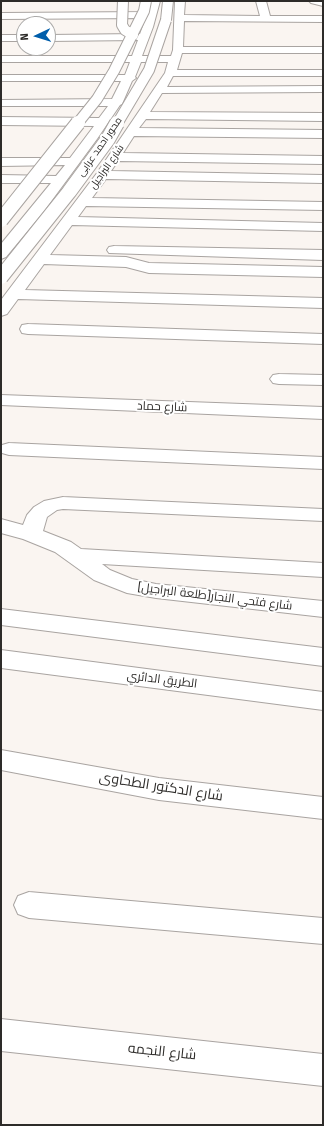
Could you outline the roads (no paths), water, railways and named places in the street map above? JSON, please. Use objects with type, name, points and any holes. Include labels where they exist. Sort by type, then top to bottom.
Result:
[{"type":"main road","points":[[261,1],[266,19]]},
{"type":"main road","points":[[314,1],[323,3]]},
{"type":"main road","points":[[248,6],[250,19]]},
{"type":"main road","points":[[177,8],[250,19],[323,19]]},
{"type":"main road","points":[[177,8],[241,27]]},
{"type":"main road","points":[[175,58],[177,8]]},
{"type":"main road","name":"محور احمد عرابى","points":[[1,278],[69,192],[108,139],[149,70],[166,20],[177,8]]},
{"type":"main road","points":[[1,16],[141,14]]},
{"type":"main road","points":[[108,27],[141,14]]},
{"type":"main road","points":[[56,36],[141,14]]},
{"type":"main road","points":[[56,41],[141,14]]},
{"type":"main road","points":[[1,254],[40,208],[93,136],[130,78],[136,61],[141,14]]},
{"type":"main road","points":[[1,220],[97,99],[114,71],[141,14]]},
{"type":"main road","points":[[1,38],[16,40]]},
{"type":"main road","points":[[1,43],[16,41]]},
{"type":"main road","points":[[175,58],[276,41],[323,42]]},
{"type":"main road","points":[[1,65],[136,61],[323,50]]},
{"type":"main road","points":[[1,58],[136,61]]},
{"type":"main road","points":[[175,58],[323,64]]},
{"type":"main road","points":[[175,58],[323,73]]},
{"type":"main road","name":"شارع البراجيل","points":[[1,311],[102,175],[147,108],[175,58]]},
{"type":"main road","points":[[1,78],[130,78]]},
{"type":"main road","points":[[158,90],[323,89]]},
{"type":"main road","points":[[1,94],[115,102],[147,108],[323,117]]},
{"type":"main road","points":[[1,103],[115,102]]},
{"type":"main road","points":[[1,110],[115,102]]},
{"type":"main road","points":[[147,108],[248,105]]},
{"type":"main road","points":[[1,121],[103,122]]},
{"type":"main road","points":[[127,137],[323,134]]},
{"type":"main road","points":[[55,136],[93,136]]},
{"type":"main road","points":[[127,137],[323,145]]},
{"type":"main road","points":[[114,157],[323,160]]},
{"type":"main road","points":[[1,162],[74,161]]},
{"type":"main road","points":[[102,175],[323,179]]},
{"type":"main road","points":[[236,178],[237,193]]},
{"type":"main road","points":[[1,179],[61,179]]},
{"type":"main road","points":[[82,202],[323,206]]},
{"type":"main road","points":[[1,208],[40,208]]},
{"type":"main road","points":[[67,221],[323,227]]},
{"type":"main road","points":[[1,233],[19,233]]},
{"type":"main road","points":[[43,254],[323,255]]},
{"type":"main road","points":[[43,254],[126,262],[149,268],[323,272]]},
{"type":"main road","points":[[13,294],[323,302]]},
{"type":"main road","points":[[28,329],[323,339]]},
{"type":"main road","points":[[279,378],[323,380]]},
{"type":"main road","name":"شارع حماد","points":[[1,400],[323,413]]},
{"type":"main road","points":[[9,449],[323,463]]},
{"type":"main road","points":[[31,534],[37,515],[41,511],[51,505],[63,503],[323,515]]},
{"type":"main road","name":"شارع فتحي النجار[طلعة البراجيل]","points":[[1,526],[31,534],[63,547],[102,575],[114,581],[142,589],[323,609]]},
{"type":"main road","points":[[76,556],[323,570]]},
{"type":"main road","points":[[1,617],[323,657]]},
{"type":"main road","name":"الطريق الدائري","points":[[1,659],[323,701]]},
{"type":"main road","name":"شارع الدكتور الطحاوى","points":[[1,760],[159,790],[323,808]]},
{"type":"main road","points":[[29,905],[323,931]]},
{"type":"main road","name":"شارع النجمه","points":[[1,1035],[323,1070]]}]
